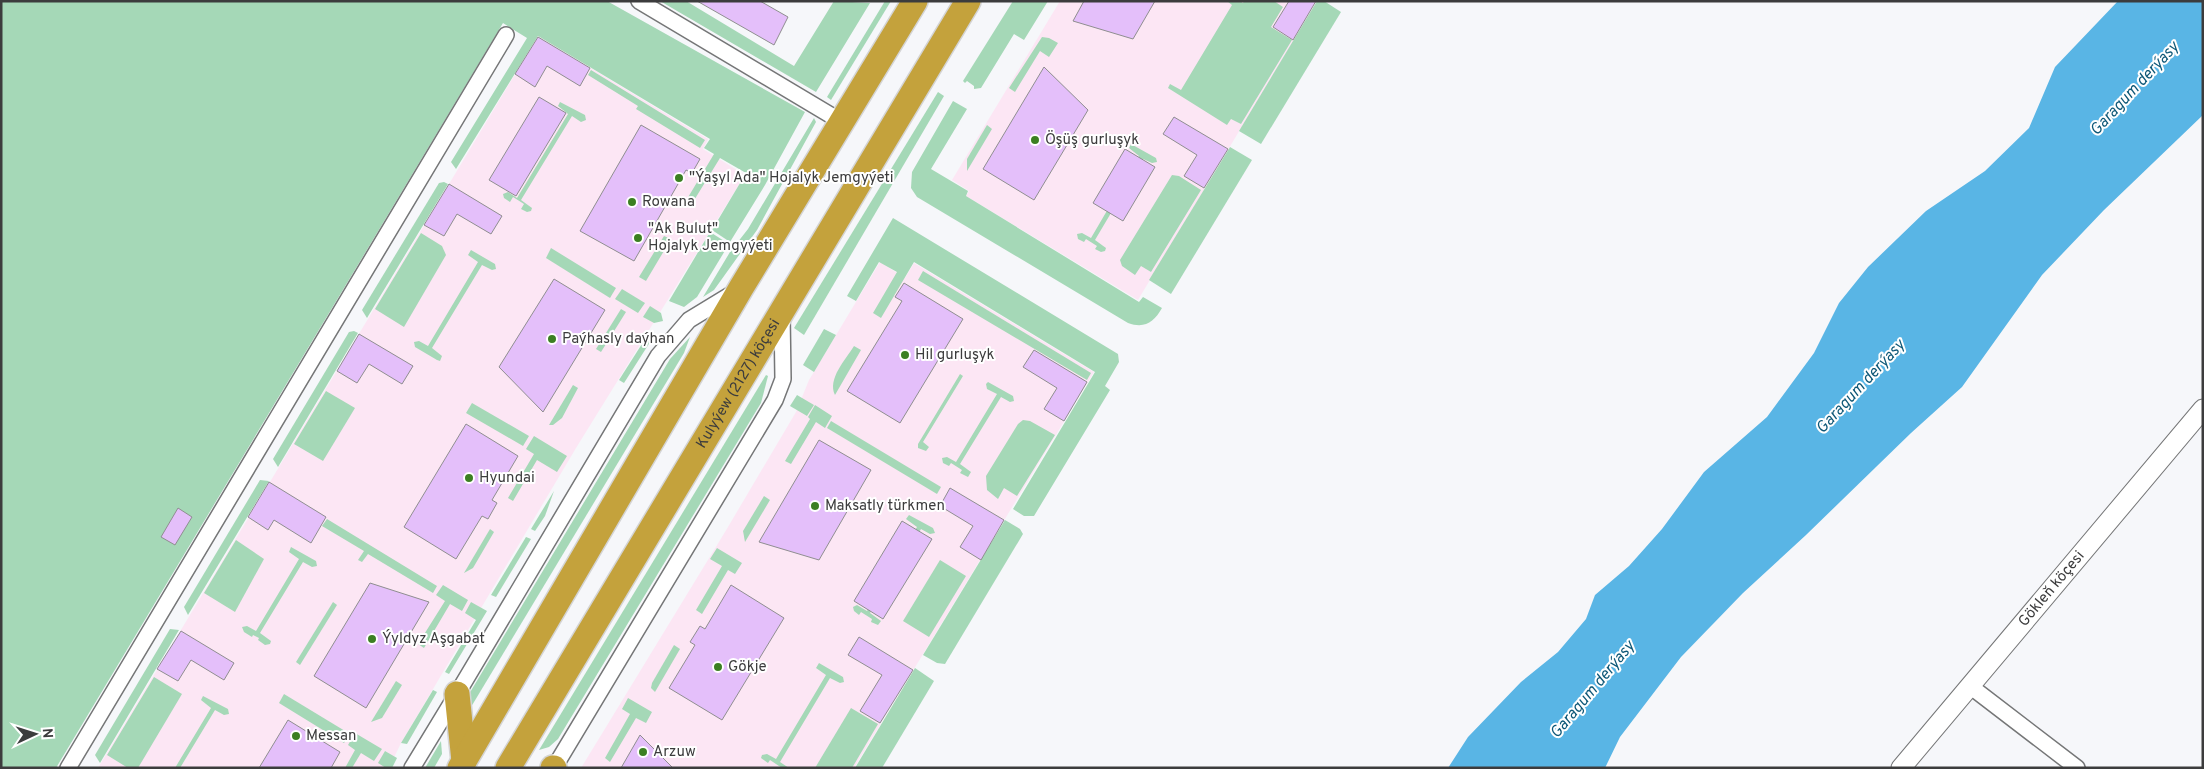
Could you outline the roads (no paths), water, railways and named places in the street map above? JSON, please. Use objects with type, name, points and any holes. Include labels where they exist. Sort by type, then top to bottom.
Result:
[{"type":"highway","points":[[462,765],[741,288],[915,1]]},
{"type":"highway","name":"Kulyýew (2127) köçesi","points":[[508,768],[698,455],[781,310],[968,1]]},
{"type":"highway","points":[[458,694],[462,765]]},
{"type":"street","points":[[640,1],[842,122]]},
{"type":"street","points":[[68,768],[506,36]]},
{"type":"street","points":[[412,768],[458,694],[658,356],[689,320],[741,288]]},
{"type":"street","points":[[554,768],[775,400],[783,379],[781,310]]},
{"type":"street","name":"Gökleň köçesi","points":[[1901,768],[2203,409]]},
{"type":"street","points":[[1970,686],[2077,768]]},
{"type":"water","name":"Garagum derýasy","points":[[2118,1],[2203,1],[2203,115],[2104,210],[2042,275],[1962,387],[1743,593],[1681,657],[1620,737],[1605,768],[1448,768],[1468,737],[1521,682],[1558,652],[1586,619],[1595,595],[1629,566],[1662,529],[1704,472],[1767,417],[1814,353],[1839,303],[1868,267],[1926,211],[1985,171],[2029,128],[2055,67]]},
{"type":"place","name":"Öşüş gurluşyk","points":[[1035,140]]},
{"type":"place","name":"\"Ýaşyl Ada\" Hojalyk Jemgyýeti","points":[[679,178]]},
{"type":"place","name":"Rowana","points":[[632,202]]},
{"type":"place","name":"\"Ak Bulut\" Hojalyk Jemgyýeti","points":[[638,238]]},
{"type":"place","name":"Paýhasly daýhan","points":[[552,339]]},
{"type":"place","name":"Hil gurluşyk","points":[[905,355]]},
{"type":"place","name":"Hyundai","points":[[469,478]]},
{"type":"place","name":"Maksatly türkmen","points":[[815,506]]},
{"type":"place","name":"Ýyldyz Aşgabat","points":[[372,639]]},
{"type":"place","name":"Gökje","points":[[718,667]]},
{"type":"place","name":"Messan","points":[[296,736]]},
{"type":"place","name":"Arzuw","points":[[643,752]]}]
